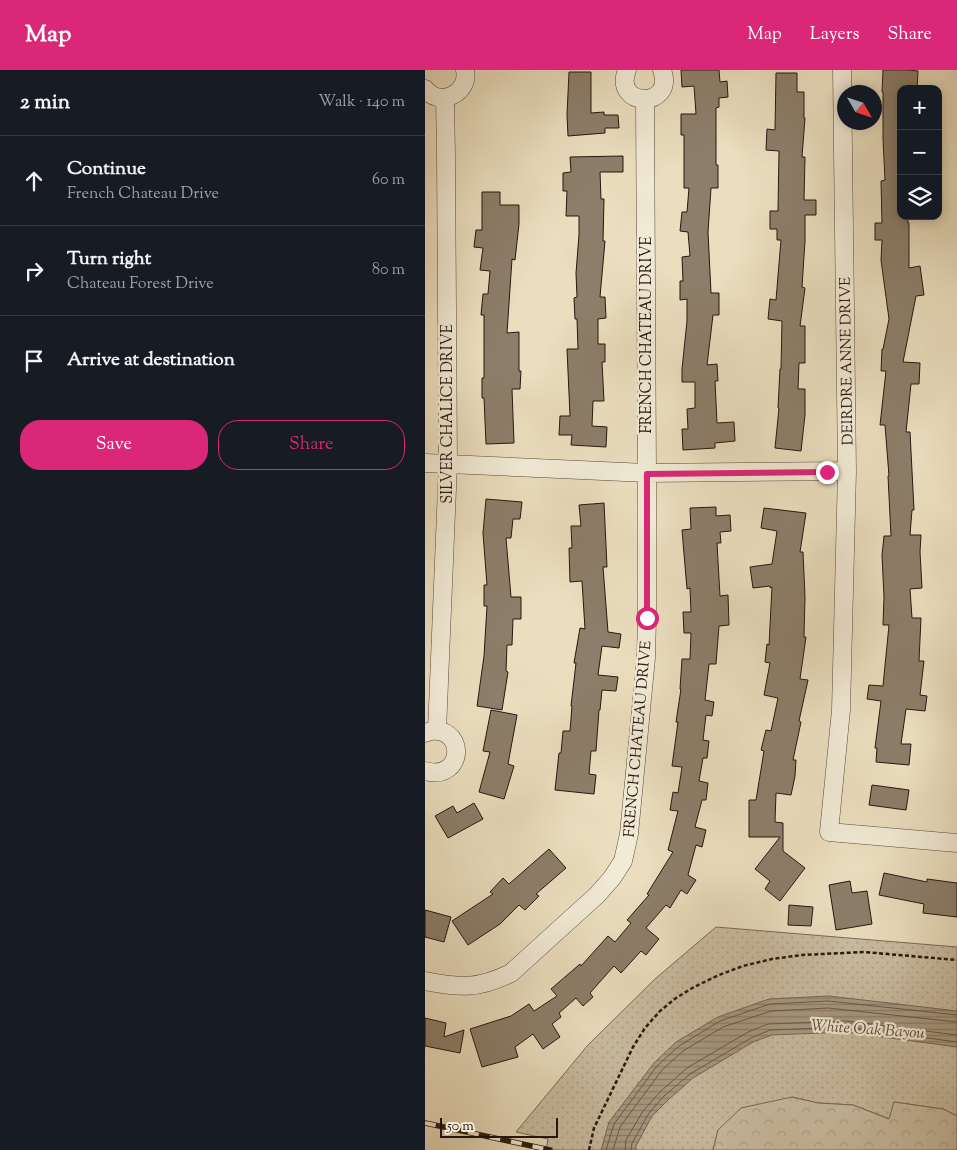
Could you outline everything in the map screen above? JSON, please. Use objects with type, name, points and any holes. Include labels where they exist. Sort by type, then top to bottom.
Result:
[{"type":"street","points":[[425,89],[436,97],[445,98],[453,96],[460,90],[464,82],[465,70]]},
{"type":"street","points":[[627,70],[624,80],[630,94],[645,100],[659,93],[663,87],[665,79],[662,70]]},
{"type":"street","name":"DEIRDRE ANNE DRIVE","points":[[841,70],[847,471],[841,710],[829,832],[957,843]]},
{"type":"street","name":"SILVER CHALICE DRIVE","points":[[425,771],[433,774],[442,773],[449,769],[457,754],[452,738],[445,733],[431,732],[448,464],[445,98]]},
{"type":"street","name":"FRENCH CHATEAU DRIVE","points":[[425,981],[451,986],[479,985],[497,980],[511,973],[597,895],[612,878],[623,861],[629,834],[646,658],[645,100]]},
{"type":"street","points":[[425,463],[647,474],[847,471]]},
{"type":"path","points":[[589,1150],[594,1128],[633,1046],[660,1011],[694,987],[743,966],[772,959],[802,955],[864,952],[957,960]]},
{"type":"green space","points":[[716,927],[957,947],[957,1116],[943,1109],[894,1102],[890,1119],[853,1105],[818,1103],[792,1097],[718,1130],[713,1150],[546,1150],[548,1139],[516,1132],[588,1045],[655,979]]},
{"type":"green space","points":[[792,1097],[818,1103],[853,1105],[889,1119],[894,1102],[943,1109],[957,1116],[957,1150],[713,1150],[718,1130],[741,1108]]},
{"type":"water","name":"White Oak Bayou","points":[[829,996],[957,1011],[957,1047],[846,1032],[772,1035],[753,1042],[693,1078],[652,1116],[636,1146],[636,1150],[601,1150],[609,1122],[654,1063],[676,1042],[718,1017],[769,999]]},
{"type":"building","points":[[681,70],[719,70],[720,82],[727,81],[728,97],[719,98],[719,107],[716,108],[718,188],[711,188],[708,232],[711,293],[719,293],[719,315],[713,315],[707,365],[717,364],[718,381],[715,381],[717,423],[734,422],[735,441],[715,443],[715,448],[683,450],[682,429],[688,429],[687,409],[695,408],[695,382],[682,382],[687,299],[680,300],[680,281],[683,281],[682,257],[690,256],[688,232],[680,231],[682,212],[687,212],[689,188],[684,188],[684,135],[681,135],[681,114],[696,114],[694,86],[682,87]]},
{"type":"building","points":[[883,70],[918,71],[917,85],[897,85],[897,220],[908,220],[909,268],[920,266],[924,295],[916,296],[903,362],[920,363],[919,384],[911,384],[906,432],[910,432],[914,510],[912,510],[910,535],[921,535],[922,588],[910,589],[912,618],[921,618],[919,661],[924,661],[920,695],[927,696],[925,711],[906,709],[901,744],[911,744],[909,765],[876,762],[877,748],[875,748],[881,701],[867,699],[869,685],[883,686],[889,625],[883,625],[882,555],[884,536],[891,536],[889,476],[885,425],[880,425],[886,371],[881,371],[882,349],[889,319],[881,260],[882,240],[875,240],[875,223],[882,223],[881,181],[885,180]]},
{"type":"building","points":[[569,72],[591,72],[591,113],[604,112],[604,115],[618,115],[619,128],[605,128],[605,133],[568,136]]},
{"type":"building","points":[[776,73],[797,73],[797,92],[804,92],[805,118],[802,157],[805,157],[804,200],[816,200],[816,215],[805,215],[802,287],[805,288],[800,326],[805,326],[805,363],[799,363],[798,389],[805,389],[805,415],[801,451],[775,448],[779,408],[782,321],[768,319],[770,299],[776,300],[781,240],[777,240],[777,229],[770,229],[770,211],[778,211],[779,151],[766,150],[767,129],[775,130]]},
{"type":"building","points":[[623,156],[623,172],[600,172],[601,199],[604,199],[603,241],[605,241],[600,297],[605,297],[606,318],[598,319],[598,344],[605,344],[605,362],[602,362],[604,401],[593,401],[592,426],[607,427],[606,447],[571,445],[572,435],[559,435],[560,416],[570,416],[567,349],[578,349],[574,298],[577,297],[576,273],[579,216],[566,216],[567,191],[563,191],[563,173],[571,172],[570,157]]},
{"type":"building","points":[[482,192],[500,192],[500,205],[519,205],[515,260],[512,259],[507,333],[519,332],[520,389],[512,389],[514,443],[486,444],[484,398],[482,398],[482,378],[484,378],[484,315],[481,315],[483,294],[488,294],[490,271],[480,270],[483,248],[474,247],[476,230],[482,230]]},
{"type":"building","points":[[486,499],[522,502],[520,519],[513,519],[511,538],[506,538],[511,597],[521,597],[521,619],[513,619],[512,645],[507,645],[506,671],[508,672],[502,710],[477,706],[484,656],[487,606],[484,606],[484,585],[487,585],[483,533]]},
{"type":"building","points":[[604,503],[607,567],[603,567],[608,632],[621,634],[619,648],[602,646],[598,675],[618,677],[616,691],[602,690],[596,751],[591,751],[589,774],[596,775],[594,794],[555,790],[563,731],[570,731],[576,663],[574,663],[580,628],[585,629],[582,581],[570,582],[569,548],[572,548],[571,526],[581,526],[579,505]]},
{"type":"building","points":[[716,507],[716,516],[730,515],[731,531],[720,532],[721,543],[717,543],[720,596],[728,595],[729,625],[719,626],[716,664],[709,664],[705,700],[714,702],[712,716],[706,715],[703,740],[709,741],[707,758],[703,758],[699,781],[708,783],[706,800],[702,800],[695,827],[706,830],[702,847],[696,845],[688,875],[696,880],[687,894],[681,890],[670,908],[666,905],[646,928],[659,939],[646,955],[641,951],[621,973],[614,966],[590,993],[593,997],[583,1006],[576,998],[559,1013],[561,1017],[552,1024],[560,1037],[543,1049],[533,1034],[515,1047],[518,1057],[482,1067],[470,1029],[511,1016],[529,1004],[534,1011],[557,996],[551,989],[580,964],[581,966],[608,936],[615,942],[631,923],[627,920],[649,895],[647,894],[673,852],[668,850],[678,811],[670,810],[673,792],[678,793],[682,767],[672,766],[678,722],[676,722],[681,689],[682,659],[690,659],[691,633],[684,633],[683,612],[691,612],[690,588],[687,589],[682,530],[691,529],[690,508]]},
{"type":"building","points":[[764,508],[806,513],[800,552],[803,552],[804,637],[806,637],[800,679],[808,680],[793,760],[796,760],[791,795],[776,793],[775,822],[783,823],[783,851],[805,868],[780,901],[765,889],[770,881],[755,869],[780,837],[749,837],[749,800],[756,800],[764,751],[761,750],[766,730],[771,731],[778,698],[764,695],[770,663],[765,662],[767,644],[769,645],[772,587],[753,588],[750,567],[772,564],[777,531],[761,528]]},
{"type":"building","points":[[491,710],[517,715],[508,764],[514,766],[504,799],[479,792],[490,752],[483,751]]},
{"type":"building","points":[[872,785],[909,790],[906,810],[869,805]]},
{"type":"building","points":[[474,803],[483,819],[448,838],[435,816],[453,806],[457,813]]},
{"type":"building","points":[[549,849],[566,868],[536,894],[539,896],[525,910],[519,905],[500,924],[468,945],[452,921],[493,894],[490,892],[503,878],[509,884]]},
{"type":"building","points":[[884,873],[927,882],[927,879],[957,883],[957,917],[923,913],[924,904],[879,895]]},
{"type":"building","points":[[850,881],[852,893],[867,891],[872,924],[836,930],[829,885]]},
{"type":"building","points":[[789,905],[813,907],[811,926],[788,925]]},
{"type":"building","points":[[425,910],[451,917],[444,942],[425,937]]},
{"type":"building","points":[[425,1018],[446,1023],[444,1037],[464,1030],[460,1053],[425,1046]]},
{"type":"railway","points":[[425,1123],[550,1150]]},
{"type":"route","points":[[647,618],[647,474],[827,472]]}]
